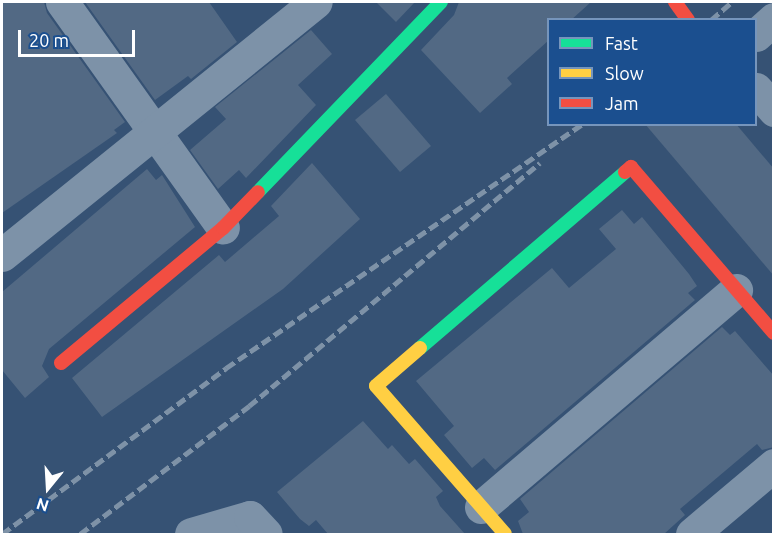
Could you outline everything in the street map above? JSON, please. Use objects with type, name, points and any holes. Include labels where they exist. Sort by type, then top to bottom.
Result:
[{"type":"street","points":[[62,2],[156,130],[223,228]]},
{"type":"street","points":[[2,255],[316,2]]},
{"type":"street","points":[[61,363],[223,228],[441,2]]},
{"type":"street","points":[[675,2],[687,18]]},
{"type":"street","points":[[757,33],[774,19]]},
{"type":"street","points":[[757,90],[774,110]]},
{"type":"street","points":[[505,534],[376,386],[631,167],[774,333]]},
{"type":"street","points":[[481,507],[736,290]]},
{"type":"street","points":[[692,534],[774,465]]},
{"type":"street","points":[[191,534],[250,517],[266,534]]},
{"type":"building","points":[[2,2],[44,2],[47,13],[125,122],[114,130],[117,133],[2,213]]},
{"type":"building","points":[[85,2],[209,2],[237,42],[191,79],[188,76],[155,100]]},
{"type":"building","points":[[376,2],[415,2],[396,22]]},
{"type":"building","points":[[459,2],[591,2],[573,18],[547,18],[547,42],[507,78],[512,84],[480,113],[421,50],[454,15]]},
{"type":"building","points":[[311,30],[332,54],[298,85],[316,105],[246,178],[239,170],[218,189],[190,150],[226,119],[215,107]]},
{"type":"building","points":[[386,94],[431,146],[400,172],[355,120]]},
{"type":"building","points":[[647,126],[738,126],[774,169],[774,276]]},
{"type":"building","points":[[312,163],[360,219],[283,289],[102,417],[72,378],[219,255],[225,262],[279,216],[271,206]]},
{"type":"building","points":[[147,169],[156,180],[162,175],[195,227],[49,349],[42,366],[49,377],[25,398],[2,370],[2,292]]},
{"type":"building","points":[[622,210],[634,224],[642,217],[689,274],[697,286],[688,293],[695,300],[495,470],[484,458],[472,468],[444,435],[454,426],[416,381],[552,268],[569,288],[616,249],[599,229]]},
{"type":"building","points":[[722,327],[730,335],[735,331],[774,376],[774,447],[762,450],[757,444],[680,509],[685,515],[664,534],[523,534],[518,521],[529,512],[520,499]]},
{"type":"building","points":[[363,421],[388,449],[392,445],[409,464],[415,459],[443,491],[436,497],[440,506],[465,534],[328,534],[316,520],[309,526],[300,519],[277,492]]},
{"type":"railway","points":[[713,18],[732,2]]},
{"type":"railway","points":[[2,534],[226,368],[579,126]]},
{"type":"railway","points":[[80,534],[249,406],[540,163]]},
{"type":"traffic: fast","points":[[258,192],[441,2]]},
{"type":"traffic: fast","points":[[420,348],[625,172]]},
{"type":"traffic: slow","points":[[420,348],[376,386],[505,534]]},
{"type":"traffic: jam","points":[[675,2],[687,18]]},
{"type":"traffic: jam","points":[[625,172],[631,167],[774,333]]},
{"type":"traffic: jam","points":[[61,363],[223,228],[258,192]]}]
